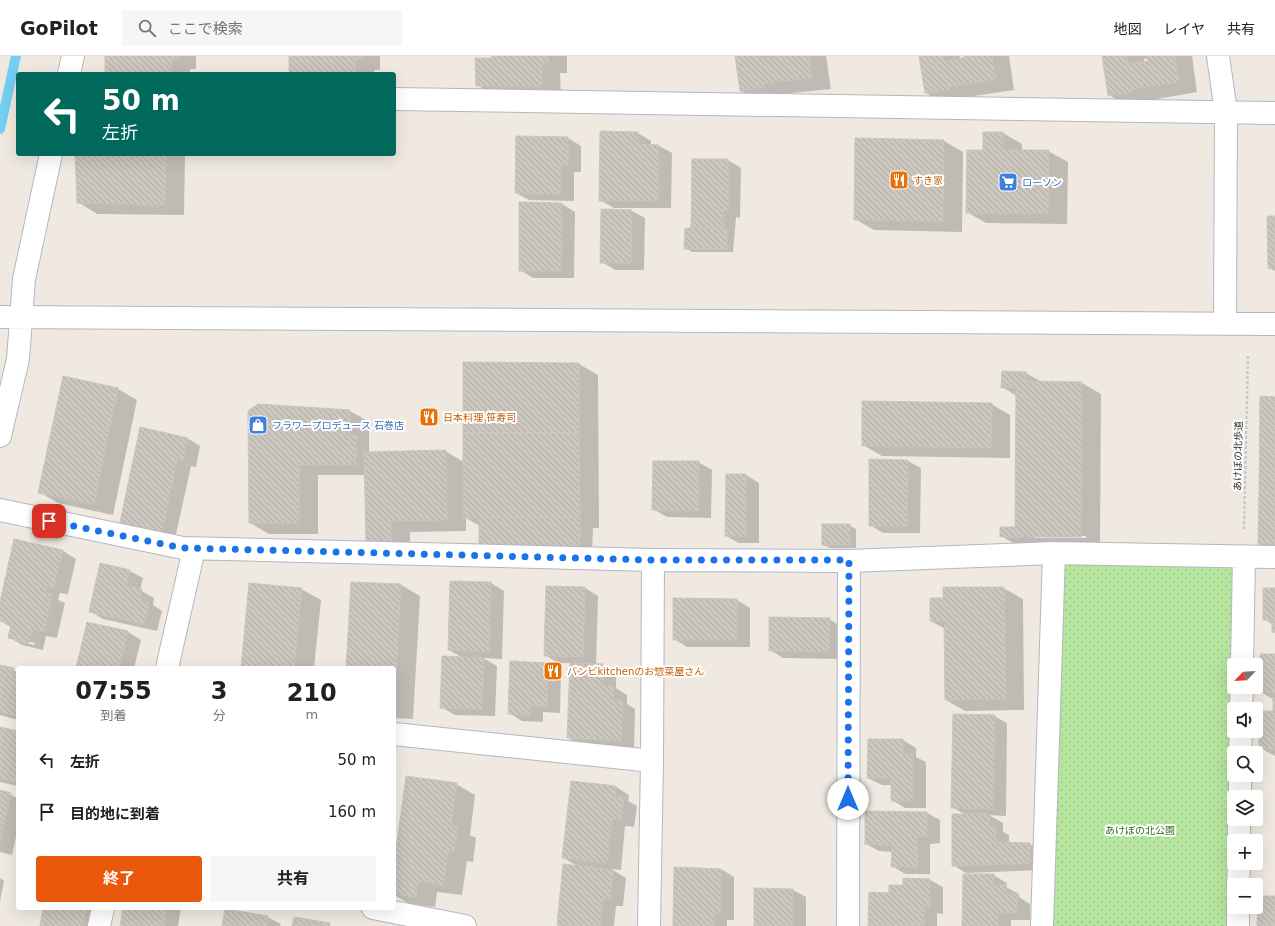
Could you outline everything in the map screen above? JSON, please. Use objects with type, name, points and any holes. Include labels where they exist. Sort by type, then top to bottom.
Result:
[{"type":"street","points":[[69,72],[73,56]]},
{"type":"street","points":[[1218,56],[1226,112],[1225,323]]},
{"type":"street","points":[[396,100],[1275,113]]},
{"type":"street","points":[[0,436],[18,359],[10,317],[24,279],[51,156]]},
{"type":"street","points":[[10,317],[1275,324]]},
{"type":"street","points":[[0,510],[194,549],[653,560],[849,560],[1054,554],[1275,557]]},
{"type":"street","points":[[167,666],[194,549]]},
{"type":"street","points":[[1042,926],[1054,554]]},
{"type":"street","points":[[1242,658],[1244,557]]},
{"type":"street","points":[[649,926],[653,560]]},
{"type":"street","points":[[848,926],[849,560]]},
{"type":"street","points":[[396,734],[652,761]]},
{"type":"street","points":[[99,926],[103,910]]},
{"type":"street","points":[[383,910],[465,926]]},
{"type":"street","points":[[1238,914],[1238,926]]},
{"type":"path","name":"あけぼの北歩道","points":[[1244,557],[1248,355]]},
{"type":"green space","name":"あけぼの北公園","points":[[1054,553],[1244,557],[1235,658],[1227,658],[1227,694],[1234,694],[1234,702],[1227,702],[1227,738],[1234,738],[1234,746],[1227,746],[1227,782],[1234,782],[1234,790],[1227,790],[1227,826],[1234,826],[1234,834],[1227,834],[1227,870],[1234,870],[1234,878],[1227,878],[1227,914],[1235,914],[1238,926],[1042,926]]},
{"type":"building","points":[[105,56],[177,56],[177,59],[171,59],[171,72],[105,72]]},
{"type":"building","points":[[289,56],[361,56],[361,59],[356,59],[355,72],[289,72]]},
{"type":"building","points":[[492,56],[548,56],[548,63],[542,63],[542,86],[476,86],[475,58],[492,58]]},
{"type":"building","points":[[735,56],[759,56],[760,59],[780,56],[809,56],[812,78],[763,83],[764,87],[740,91]]},
{"type":"building","points":[[919,56],[943,56],[944,61],[964,58],[964,56],[992,56],[996,79],[948,87],[949,90],[925,93]]},
{"type":"building","points":[[1102,56],[1126,56],[1128,64],[1148,61],[1147,56],[1175,56],[1179,82],[1132,89],[1132,92],[1108,96]]},
{"type":"building","points":[[600,131],[638,132],[638,144],[659,145],[658,201],[599,201]]},
{"type":"building","name":"ローソン","points":[[983,132],[1003,132],[1003,150],[1049,150],[1048,213],[966,213],[967,150],[983,150]]},
{"type":"building","points":[[516,136],[568,137],[568,165],[561,165],[561,194],[515,193]]},
{"type":"building","name":"すき家","points":[[855,138],[944,140],[943,221],[854,220]]},
{"type":"building","points":[[75,156],[166,156],[165,205],[77,203]]},
{"type":"building","points":[[692,159],[728,159],[728,210],[723,210],[723,228],[691,228]]},
{"type":"building","points":[[519,202],[562,203],[561,271],[519,271]]},
{"type":"building","points":[[601,209],[632,210],[631,263],[600,263]]},
{"type":"building","points":[[1267,216],[1275,216],[1275,268],[1268,268]]},
{"type":"building","points":[[685,228],[727,229],[727,249],[684,249]]},
{"type":"building","points":[[463,362],[579,363],[579,433],[463,433]]},
{"type":"building","points":[[1002,371],[1026,372],[1025,381],[1082,382],[1081,537],[1000,537],[1000,527],[1015,527],[1016,388],[1001,388]]},
{"type":"building","points":[[63,376],[118,388],[94,504],[38,493]]},
{"type":"building","points":[[1260,396],[1275,397],[1275,490],[1259,489]]},
{"type":"building","points":[[862,401],[992,403],[991,448],[862,446]]},
{"type":"building","points":[[258,404],[350,410],[350,465],[299,465],[299,523],[249,523],[248,411]]},
{"type":"building","points":[[140,427],[188,438],[183,460],[177,459],[161,536],[119,527]]},
{"type":"building","points":[[463,433],[579,433],[580,518],[463,518]]},
{"type":"building","points":[[350,436],[356,436],[356,465],[350,465]]},
{"type":"building","points":[[446,450],[447,520],[391,521],[391,542],[366,543],[364,452]]},
{"type":"building","points":[[869,459],[908,460],[907,526],[869,526]]},
{"type":"building","points":[[653,461],[699,461],[698,511],[652,510]]},
{"type":"building","points":[[726,474],[746,474],[746,536],[725,536]]},
{"type":"building","points":[[1259,489],[1275,490],[1275,544],[1258,544]]},
{"type":"building","points":[[479,518],[580,518],[580,547],[479,547]]},
{"type":"building","points":[[822,524],[850,524],[850,545],[822,545]]},
{"type":"building","points":[[14,539],[63,550],[54,587],[47,586],[45,593],[52,595],[44,631],[33,629],[29,643],[8,638],[11,624],[0,621],[0,602]]},
{"type":"building","points":[[100,563],[130,570],[126,586],[142,589],[139,600],[149,602],[144,624],[89,612]]},
{"type":"building","points":[[450,581],[491,582],[489,652],[448,650]]},
{"type":"building","points":[[351,582],[401,584],[396,670],[396,666],[346,666]]},
{"type":"building","points":[[249,583],[302,588],[294,666],[241,666]]},
{"type":"building","points":[[546,586],[585,587],[583,657],[544,656]]},
{"type":"building","points":[[943,587],[1004,587],[1006,699],[945,700],[944,621],[930,621],[930,598],[943,598]]},
{"type":"building","points":[[1263,588],[1275,588],[1275,632],[1272,632],[1272,620],[1263,620]]},
{"type":"building","points":[[673,598],[737,599],[737,640],[673,640]]},
{"type":"building","points":[[769,617],[830,618],[829,652],[769,651]]},
{"type":"building","points":[[87,622],[128,631],[119,666],[76,666]]},
{"type":"building","points":[[1260,654],[1275,654],[1275,693],[1263,692],[1263,658],[1260,658]]},
{"type":"building","points":[[442,656],[484,658],[482,709],[440,708]]},
{"type":"building","points":[[510,661],[548,663],[547,706],[530,705],[530,715],[508,714]]},
{"type":"building","points":[[570,663],[603,664],[603,686],[614,686],[613,700],[623,700],[621,741],[567,738]]},
{"type":"building","points":[[0,665],[14,668],[12,674],[16,675],[16,716],[0,712]]},
{"type":"building","points":[[1273,698],[1275,698],[1275,749],[1263,749],[1263,746],[1259,746],[1259,738],[1263,738],[1263,711],[1273,711]]},
{"type":"building","points":[[953,714],[995,715],[993,809],[951,808]]},
{"type":"building","points":[[0,727],[16,731],[16,777],[15,782],[0,778]]},
{"type":"building","points":[[868,739],[903,739],[903,754],[913,754],[913,801],[891,801],[891,778],[867,778]]},
{"type":"building","points":[[406,776],[457,783],[451,825],[458,826],[454,851],[448,851],[443,885],[418,881],[416,897],[396,894],[396,849]]},
{"type":"building","points":[[571,781],[616,786],[615,797],[624,798],[621,820],[612,819],[607,863],[562,858]]},
{"type":"building","points":[[0,790],[11,793],[0,841]]},
{"type":"building","points":[[865,811],[927,812],[927,836],[917,837],[917,867],[891,867],[892,845],[865,844]]},
{"type":"building","points":[[952,814],[990,814],[989,826],[996,827],[996,842],[1030,843],[1030,863],[952,866]]},
{"type":"building","points":[[563,864],[613,870],[610,899],[603,899],[600,926],[557,925]]},
{"type":"building","points":[[674,867],[721,869],[721,913],[714,913],[714,926],[673,926]]},
{"type":"building","points":[[963,874],[994,874],[993,885],[1006,885],[1006,895],[1017,895],[1017,913],[998,913],[998,926],[962,926]]},
{"type":"building","points":[[903,878],[930,879],[930,907],[924,906],[924,925],[868,926],[869,892],[889,893],[889,885],[903,885]]},
{"type":"building","points":[[754,888],[793,889],[793,926],[754,926]]},
{"type":"building","points":[[1263,896],[1275,896],[1275,926],[1257,926],[1257,914],[1263,914]]},
{"type":"building","points":[[43,910],[86,910],[83,926],[40,926]]},
{"type":"building","points":[[123,910],[167,910],[164,926],[120,926]]},
{"type":"building","points":[[225,910],[268,916],[266,926],[222,926]]},
{"type":"building","points":[[294,917],[330,923],[329,926],[292,926]]},
{"type":"waterway","points":[[0,129],[16,56]]},
{"type":"place","name":"すき家","points":[[899,180]]},
{"type":"place","name":"ローソン","points":[[1008,182]]},
{"type":"place","name":"日本料理 笹寿司","points":[[429,417]]},
{"type":"place","name":"フラワープロデュース 石巻店","points":[[258,425]]},
{"type":"place","name":"バンビkitchenのお惣菜屋さん","points":[[553,671]]},
{"type":"route","points":[[49,521],[183,548],[653,560],[849,560],[848,799]]}]
